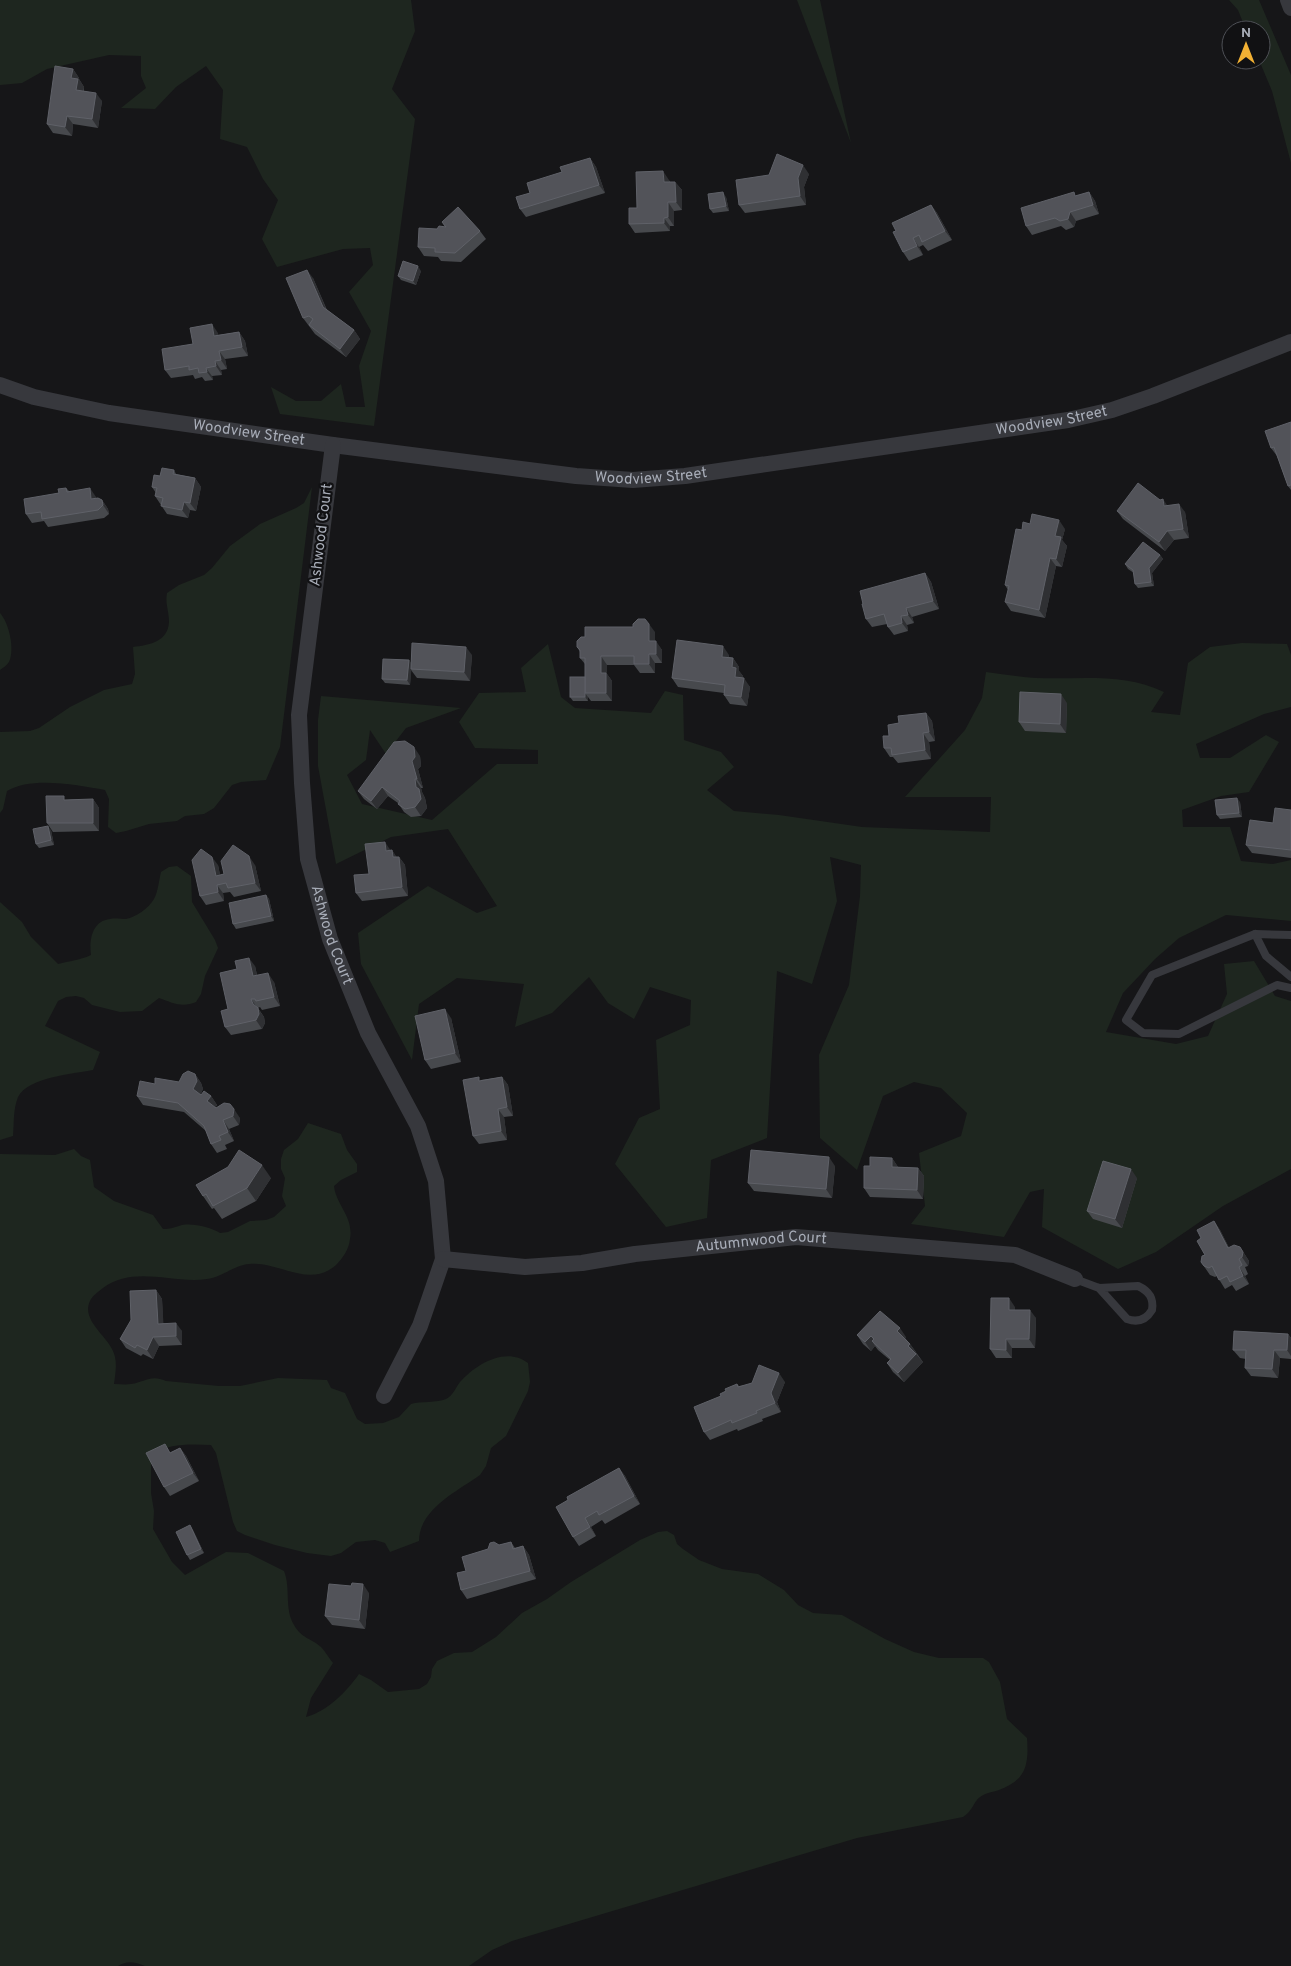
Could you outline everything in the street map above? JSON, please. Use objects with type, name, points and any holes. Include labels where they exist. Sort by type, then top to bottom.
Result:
[{"type":"street","points":[[1288,0],[1291,8]]},
{"type":"street","name":"Woodview Street","points":[[0,385],[34,397],[109,413],[333,445],[576,476],[633,480],[685,476],[1062,421],[1112,410],[1153,396],[1291,342]]},
{"type":"street","name":"Ashwood Court","points":[[333,445],[299,715],[308,859],[330,939],[368,1033],[418,1126],[436,1181],[443,1259],[420,1326],[384,1396]]},
{"type":"street","name":"Autumnwood Court","points":[[443,1259],[525,1267],[582,1263],[635,1254],[796,1237],[1015,1255],[1074,1278]]},
{"type":"lane","points":[[1256,934],[1266,956],[1291,977]]},
{"type":"lane","points":[[1291,935],[1256,934],[1152,975],[1126,1020],[1143,1033],[1179,1034],[1277,985],[1291,988]]},
{"type":"lane","points":[[1074,1278],[1099,1288],[1138,1286],[1149,1292],[1152,1298],[1152,1310],[1144,1319],[1127,1320],[1099,1288]]},
{"type":"shaded area","points":[[0,0],[411,0],[415,31],[392,89],[415,119],[374,426],[280,414],[271,387],[296,401],[321,401],[341,384],[346,407],[365,407],[359,366],[371,331],[349,292],[373,265],[370,248],[343,249],[277,267],[262,239],[278,200],[263,179],[247,147],[220,139],[223,90],[206,66],[176,87],[155,109],[121,108],[146,88],[141,76],[141,56],[109,55],[47,69],[22,83],[0,85]]},
{"type":"shaded area","points":[[797,0],[820,0],[851,143]]},
{"type":"shaded area","points":[[1229,0],[1259,0],[1268,20],[1242,20],[1238,10]]},
{"type":"shaded area","points":[[1271,28],[1291,75],[1291,163],[1272,91],[1263,70],[1271,70]]},
{"type":"shaded area","points":[[312,487],[280,747],[266,780],[241,782],[232,785],[214,808],[204,814],[185,816],[177,821],[149,824],[116,833],[108,827],[109,799],[105,790],[94,788],[55,783],[17,786],[7,791],[3,809],[0,813],[0,732],[30,731],[39,728],[70,707],[104,690],[132,684],[135,674],[133,647],[157,641],[168,629],[167,593],[179,585],[204,575],[230,546],[260,524],[304,503]]},
{"type":"shaded area","points":[[0,613],[8,629],[11,657],[9,662],[0,670]]},
{"type":"shaded area","points":[[1242,643],[1287,644],[1291,655],[1291,707],[1264,714],[1196,744],[1200,758],[1230,758],[1266,735],[1279,742],[1249,792],[1221,796],[1182,810],[1183,827],[1230,827],[1241,861],[1273,864],[1291,860],[1291,921],[1226,915],[1179,938],[1155,959],[1123,993],[1106,1032],[1176,1044],[1208,1036],[1227,994],[1224,964],[1254,961],[1275,996],[1291,1001],[1291,1169],[1223,1206],[1156,1252],[1118,1269],[1042,1227],[1044,1189],[1030,1192],[1004,1237],[911,1224],[925,1206],[919,1153],[961,1136],[967,1113],[941,1088],[914,1082],[883,1096],[857,1170],[820,1138],[819,1055],[849,985],[860,896],[861,865],[830,857],[837,901],[812,984],[777,971],[767,1138],[711,1160],[707,1218],[666,1227],[615,1164],[639,1118],[660,1109],[656,1040],[690,1025],[691,1000],[650,987],[634,1019],[608,1003],[589,977],[552,1013],[515,1027],[524,984],[457,978],[419,1004],[412,1060],[361,964],[358,933],[428,886],[477,913],[497,906],[448,829],[391,837],[336,864],[318,766],[318,720],[321,696],[461,708],[406,728],[386,754],[370,730],[366,760],[347,775],[362,804],[432,820],[497,764],[538,764],[538,750],[475,748],[459,722],[479,693],[526,692],[521,668],[548,644],[561,697],[575,708],[651,713],[665,691],[683,695],[684,740],[721,752],[734,767],[707,790],[734,811],[779,815],[862,827],[990,832],[991,797],[905,797],[965,730],[982,698],[986,672],[1036,678],[1101,678],[1133,682],[1164,692],[1151,712],[1180,715],[1188,663],[1210,647]]},
{"type":"shaded area","points":[[177,866],[191,876],[192,902],[218,948],[205,976],[201,994],[196,1002],[182,1005],[159,998],[142,1011],[120,1012],[92,1005],[84,998],[76,996],[66,997],[58,1001],[45,1026],[100,1052],[93,1070],[41,1081],[23,1090],[15,1106],[13,1136],[0,1140],[0,902],[22,922],[31,937],[58,964],[91,955],[91,938],[99,923],[110,919],[126,919],[142,912],[154,899],[161,872],[169,867]]},
{"type":"shaded area","points":[[308,1123],[341,1134],[347,1150],[357,1164],[357,1172],[334,1186],[335,1193],[351,1231],[348,1246],[341,1259],[326,1272],[315,1275],[260,1264],[249,1264],[207,1279],[194,1280],[140,1276],[115,1281],[94,1296],[90,1301],[88,1309],[93,1323],[113,1350],[116,1364],[114,1384],[136,1383],[156,1378],[166,1381],[219,1386],[240,1386],[278,1378],[327,1380],[331,1388],[345,1393],[357,1419],[365,1424],[383,1423],[399,1417],[411,1404],[448,1398],[467,1375],[492,1359],[510,1356],[528,1363],[530,1382],[528,1391],[506,1436],[491,1448],[486,1466],[480,1475],[451,1494],[432,1510],[425,1519],[419,1541],[390,1552],[385,1543],[375,1540],[356,1542],[341,1553],[331,1556],[307,1553],[245,1535],[237,1531],[233,1522],[216,1453],[211,1445],[174,1446],[153,1454],[151,1493],[154,1511],[153,1529],[172,1562],[185,1575],[226,1552],[248,1553],[284,1571],[289,1612],[294,1625],[303,1636],[321,1647],[333,1663],[311,1698],[306,1717],[329,1706],[359,1674],[388,1692],[419,1689],[427,1684],[437,1661],[454,1653],[472,1652],[496,1637],[522,1613],[547,1599],[571,1582],[640,1540],[658,1532],[667,1531],[674,1535],[677,1544],[699,1560],[722,1569],[758,1574],[784,1590],[798,1605],[813,1613],[842,1615],[885,1639],[914,1652],[939,1658],[983,1658],[989,1662],[1000,1682],[1007,1719],[1027,1738],[1026,1764],[1020,1776],[1008,1786],[980,1797],[963,1817],[857,1838],[512,1941],[492,1950],[469,1966],[145,1966],[131,1962],[118,1966],[0,1966],[0,1154],[55,1155],[74,1149],[81,1156],[90,1160],[94,1187],[114,1201],[153,1215],[163,1229],[194,1225],[206,1227],[220,1233],[228,1232],[250,1221],[266,1220],[274,1217],[286,1206],[282,1196],[285,1178],[281,1169],[281,1159],[284,1150],[298,1139]]},
{"type":"building","points":[[55,66],[73,69],[71,78],[78,79],[76,90],[96,93],[92,119],[67,116],[65,127],[47,124]]},
{"type":"building","points":[[777,154],[803,165],[798,178],[800,196],[739,205],[736,180],[769,175]]},
{"type":"building","points":[[590,158],[599,185],[520,209],[516,197],[530,193],[527,183],[562,172],[560,167]]},
{"type":"building","points":[[663,171],[664,182],[675,182],[676,202],[668,202],[668,217],[664,218],[664,223],[629,224],[629,208],[637,208],[636,172]]},
{"type":"building","points":[[723,192],[726,206],[710,209],[708,194]]},
{"type":"building","points":[[1074,192],[1075,196],[1089,192],[1093,205],[1070,212],[1068,219],[1060,221],[1055,218],[1026,226],[1021,208]]},
{"type":"building","points":[[931,205],[945,231],[922,242],[919,235],[913,238],[917,246],[903,252],[893,232],[896,231],[892,223]]},
{"type":"building","points":[[458,207],[480,231],[455,253],[435,252],[435,248],[418,247],[419,228],[437,229],[439,226],[446,227],[442,222]]},
{"type":"building","points":[[403,261],[418,266],[413,281],[398,276]]},
{"type":"building","points":[[307,270],[323,307],[354,330],[340,349],[309,325],[313,319],[309,316],[303,318],[286,278]]},
{"type":"building","points":[[212,324],[214,336],[239,332],[242,347],[219,351],[221,360],[215,361],[216,366],[206,368],[207,372],[199,373],[198,368],[189,370],[189,366],[165,370],[162,349],[193,344],[190,328]]},
{"type":"building","points":[[1291,422],[1291,485],[1288,486],[1274,447],[1271,448],[1265,431]]},
{"type":"building","points":[[162,468],[174,470],[173,474],[195,478],[190,503],[184,502],[182,510],[161,506],[163,498],[155,496],[157,488],[152,487],[154,475],[160,476]]},
{"type":"building","points":[[1138,483],[1160,500],[1163,499],[1164,506],[1179,504],[1183,529],[1167,531],[1159,542],[1117,511]]},
{"type":"building","points":[[66,488],[67,492],[90,488],[91,499],[98,498],[102,500],[103,505],[98,510],[42,519],[41,512],[26,514],[24,499],[59,493],[58,489]]},
{"type":"building","points":[[1032,514],[1059,520],[1055,536],[1061,537],[1056,559],[1050,558],[1039,610],[1005,602],[1009,586],[1005,585],[1016,529],[1022,530],[1023,522],[1030,524]]},
{"type":"building","points":[[1143,542],[1160,555],[1149,568],[1151,582],[1135,584],[1133,570],[1125,564]]},
{"type":"building","points":[[925,573],[933,601],[906,608],[908,615],[901,616],[902,623],[888,627],[884,614],[866,619],[860,591]]},
{"type":"building","points":[[638,619],[645,619],[649,624],[649,641],[656,641],[656,654],[649,654],[649,664],[634,664],[634,656],[601,656],[601,673],[606,673],[606,693],[585,693],[585,658],[580,658],[577,641],[581,637],[585,637],[585,627],[633,627],[633,624]]},
{"type":"building","points":[[677,640],[723,646],[722,657],[733,658],[732,667],[736,668],[735,677],[744,678],[741,697],[724,695],[725,685],[672,678]]},
{"type":"building","points":[[412,643],[466,647],[464,672],[411,669]]},
{"type":"building","points":[[383,659],[409,660],[407,680],[382,679]]},
{"type":"building","points":[[570,677],[585,677],[585,697],[570,697]]},
{"type":"building","points":[[1020,692],[1061,694],[1060,724],[1019,722]]},
{"type":"building","points":[[926,713],[929,732],[923,733],[925,750],[892,755],[891,748],[884,748],[883,736],[889,736],[888,725],[899,723],[898,716]]},
{"type":"building","points":[[405,741],[414,747],[415,757],[412,761],[417,779],[415,779],[416,787],[419,789],[421,799],[415,807],[405,809],[398,804],[400,801],[382,787],[371,801],[358,791],[394,742]]},
{"type":"building","points":[[46,796],[64,796],[64,800],[93,799],[93,823],[47,823]]},
{"type":"building","points":[[1237,798],[1239,813],[1217,815],[1215,800]]},
{"type":"building","points":[[1275,808],[1291,810],[1291,850],[1246,845],[1250,820],[1273,823]]},
{"type":"building","points":[[48,826],[51,840],[36,844],[33,829]]},
{"type":"building","points":[[385,842],[386,851],[392,850],[393,857],[399,857],[402,887],[356,893],[354,875],[369,874],[365,844]]},
{"type":"building","points":[[233,845],[249,856],[255,883],[228,888],[226,883],[217,885],[218,892],[200,896],[192,860],[201,849],[212,857],[216,876],[224,874],[221,861]]},
{"type":"building","points":[[266,895],[271,916],[233,924],[229,903]]},
{"type":"building","points":[[249,958],[253,976],[268,973],[274,997],[256,1001],[251,999],[258,1008],[259,1014],[256,1020],[225,1027],[221,1011],[228,1009],[220,973],[237,969],[235,961]]},
{"type":"building","points":[[445,1009],[455,1053],[425,1060],[415,1016]]},
{"type":"building","points":[[188,1071],[195,1074],[197,1081],[193,1089],[201,1095],[204,1091],[211,1096],[207,1101],[216,1108],[224,1103],[230,1104],[234,1109],[233,1116],[223,1120],[228,1132],[219,1136],[221,1140],[211,1144],[204,1126],[178,1103],[137,1096],[140,1081],[155,1084],[155,1078],[179,1082],[183,1074]]},
{"type":"building","points":[[479,1077],[479,1081],[502,1077],[507,1107],[498,1109],[501,1131],[473,1136],[463,1080]]},
{"type":"building","points":[[239,1150],[262,1165],[247,1188],[213,1206],[206,1194],[203,1196],[196,1185],[228,1167]]},
{"type":"building","points":[[751,1150],[829,1157],[826,1189],[748,1183]]},
{"type":"building","points":[[870,1157],[892,1158],[892,1167],[918,1168],[917,1190],[864,1188],[864,1166],[870,1166]]},
{"type":"building","points":[[1103,1161],[1131,1169],[1115,1219],[1087,1211]]},
{"type":"building","points":[[1214,1221],[1228,1248],[1234,1245],[1240,1247],[1243,1252],[1242,1257],[1239,1259],[1242,1265],[1239,1267],[1243,1276],[1230,1282],[1227,1276],[1219,1280],[1212,1266],[1209,1268],[1201,1262],[1202,1256],[1205,1255],[1197,1241],[1201,1238],[1197,1230]]},
{"type":"building","points":[[156,1290],[158,1324],[176,1323],[176,1336],[153,1337],[147,1350],[137,1345],[135,1348],[120,1339],[131,1320],[130,1291]]},
{"type":"building","points":[[991,1298],[1009,1298],[1009,1310],[1030,1310],[1029,1339],[1006,1339],[1006,1350],[990,1349]]},
{"type":"building","points":[[880,1311],[900,1328],[897,1331],[910,1344],[908,1346],[916,1354],[898,1373],[887,1363],[891,1359],[872,1341],[874,1339],[871,1336],[865,1342],[857,1335]]},
{"type":"building","points":[[1234,1331],[1288,1334],[1287,1350],[1274,1350],[1272,1369],[1245,1368],[1246,1350],[1233,1350]]},
{"type":"building","points":[[759,1365],[779,1373],[771,1393],[775,1403],[756,1411],[757,1413],[732,1423],[731,1420],[704,1432],[694,1407],[721,1396],[720,1394],[726,1391],[725,1389],[737,1384],[738,1387],[752,1383]]},
{"type":"building","points":[[165,1444],[170,1453],[180,1448],[193,1473],[164,1487],[146,1453]]},
{"type":"building","points":[[619,1468],[634,1496],[599,1515],[597,1511],[585,1518],[590,1527],[573,1537],[556,1507],[568,1500],[567,1497]]},
{"type":"building","points":[[190,1525],[201,1549],[187,1555],[176,1532]]},
{"type":"building","points":[[494,1542],[499,1545],[511,1542],[513,1549],[523,1546],[530,1571],[461,1590],[457,1573],[466,1571],[462,1557],[488,1549],[490,1543]]},
{"type":"building","points":[[352,1583],[363,1584],[359,1620],[325,1616],[329,1584],[351,1586]]}]
